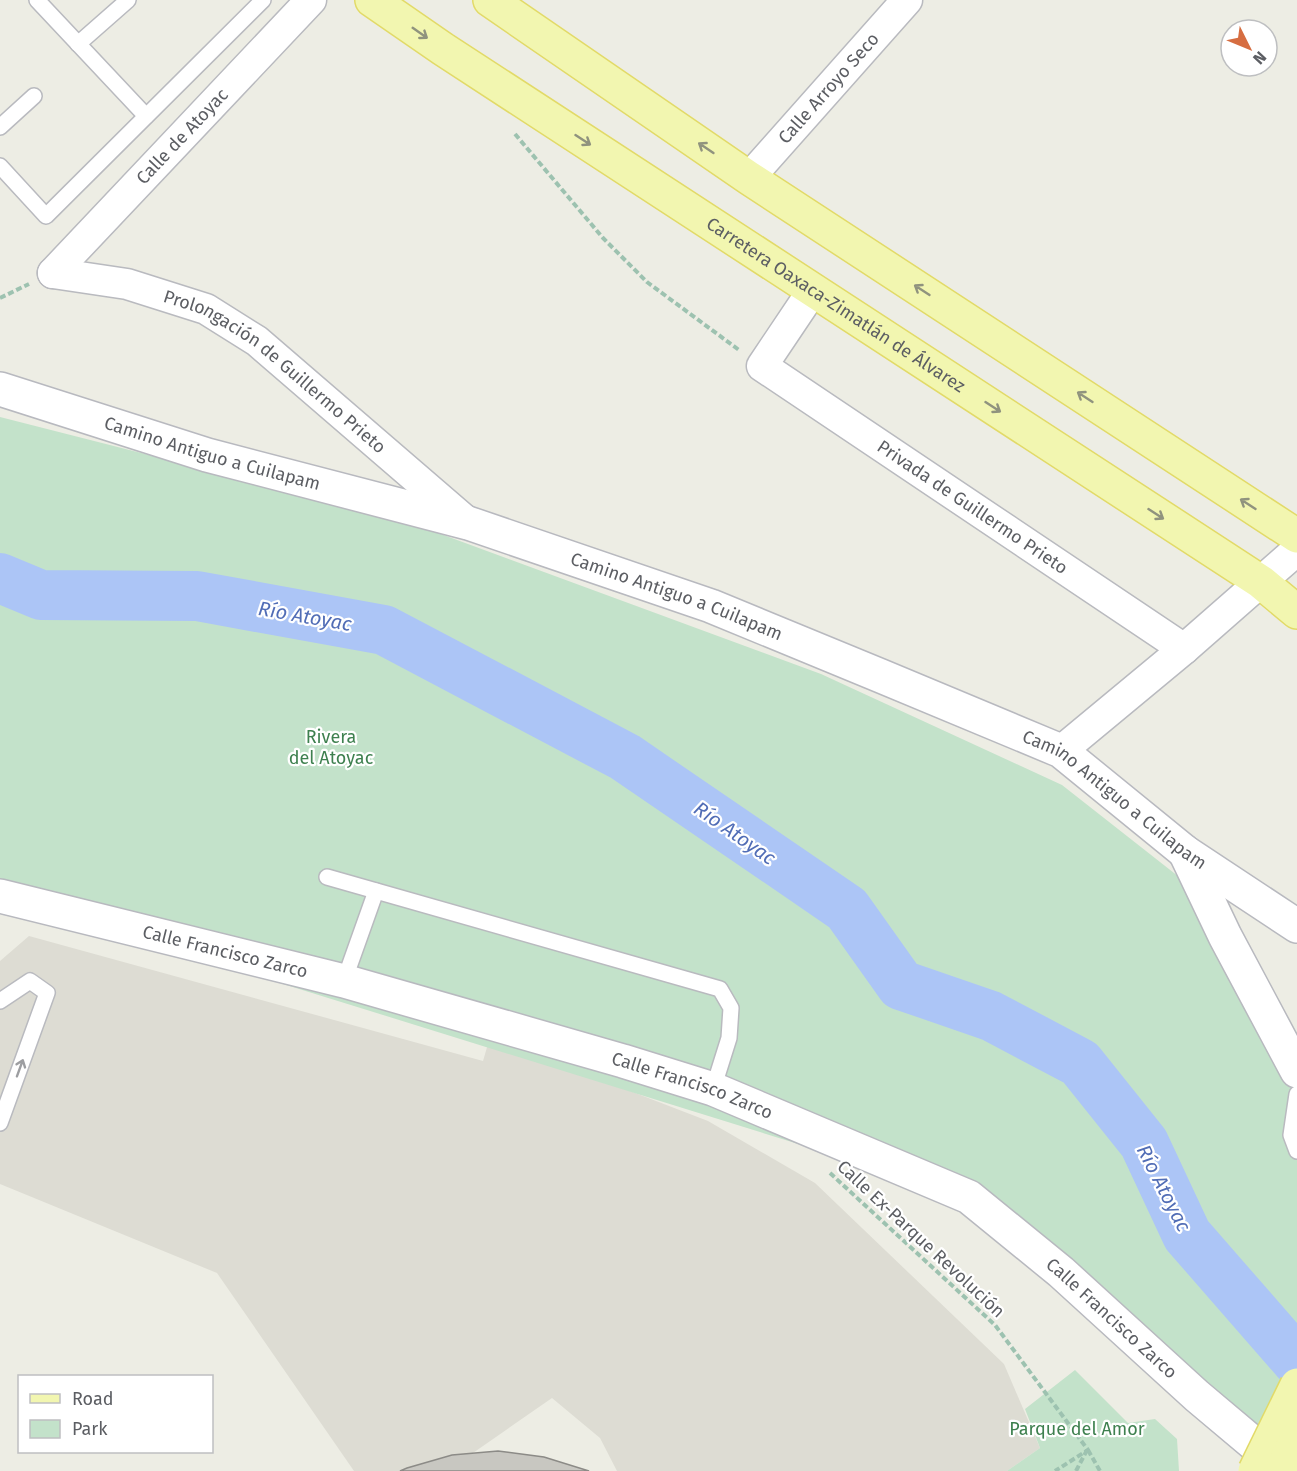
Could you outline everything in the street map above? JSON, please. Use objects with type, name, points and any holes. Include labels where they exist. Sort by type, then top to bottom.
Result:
[{"type":"main road","name":"Carretera Oaxaca-Zimatlán de Álvarez","points":[[372,0],[1261,582],[1297,612]]},
{"type":"main road","points":[[490,0],[749,178],[1297,536]]},
{"type":"main road","points":[[1255,1471],[1297,1385]]},
{"type":"main road","points":[[1281,1471],[1297,1438]]},
{"type":"street","name":"Calle de Atoyac","points":[[53,273],[311,0]]},
{"type":"street","name":"Calle Arroyo Seco","points":[[749,178],[907,0]]},
{"type":"street","name":"Prolongación de Guillermo Prieto","points":[[53,273],[127,284],[206,309],[257,341],[468,523]]},
{"type":"street","points":[[762,366],[813,290]]},
{"type":"street","name":"Privada de Guillermo Prieto","points":[[762,366],[1184,649]]},
{"type":"street","name":"Camino Antiguo a Cuilapam","points":[[0,389],[207,454],[468,523],[711,606],[1061,751],[1185,852],[1297,926]]},
{"type":"street","points":[[1061,751],[1184,649],[1297,550]]},
{"type":"street","points":[[1185,852],[1225,936],[1297,1071]]},
{"type":"street","name":"Calle Francisco Zarco","points":[[6,904],[344,981],[713,1089],[969,1197],[1061,1272],[1197,1396],[1286,1471]]},
{"type":"lane","points":[[37,0],[146,116]]},
{"type":"lane","points":[[78,44],[128,0]]},
{"type":"lane","points":[[0,166],[46,216],[258,2]]},
{"type":"lane","points":[[0,127],[34,96]]},
{"type":"lane","points":[[327,877],[720,989],[731,1008],[729,1038],[713,1089]]},
{"type":"lane","points":[[344,981],[376,891]]},
{"type":"lane","points":[[0,1001],[30,981],[47,993],[0,1124]]},
{"type":"lane","points":[[1297,1094],[1290,1135],[1297,1150]]},
{"type":"path","points":[[512,130],[603,238],[647,282],[762,366]]},
{"type":"path","name":"Calle Ex-Parque Revolución","points":[[828,1172],[995,1325],[1088,1450],[1100,1471]]},
{"type":"path","points":[[1055,1471],[1088,1450]]},
{"type":"path","points":[[1076,1471],[1088,1450]]},
{"type":"shaded area","points":[[29,936],[483,1061],[490,1037],[708,1121],[815,1183],[1004,1364],[1040,1448],[1007,1471],[617,1471],[600,1438],[552,1398],[447,1471],[354,1471],[217,1273],[0,1184],[0,961]]},
{"type":"green space","name":"Rivera del Atoyac","points":[[0,417],[400,519],[821,674],[1062,785],[1188,884],[1297,1090],[1297,1471],[969,1197],[0,896]]},
{"type":"green space","name":"Parque del Amor","points":[[1075,1370],[1128,1423],[1155,1419],[1177,1439],[1179,1471],[1007,1471],[1040,1448],[1025,1409]]},
{"type":"building","points":[[498,1451],[544,1457],[589,1471],[400,1471],[452,1455]]},
{"type":"waterway","name":"Río Atoyac","points":[[0,578],[41,595],[197,596],[384,630],[625,757],[847,909],[901,985],[991,1016],[1080,1063],[1144,1143],[1187,1235],[1297,1361]]}]
